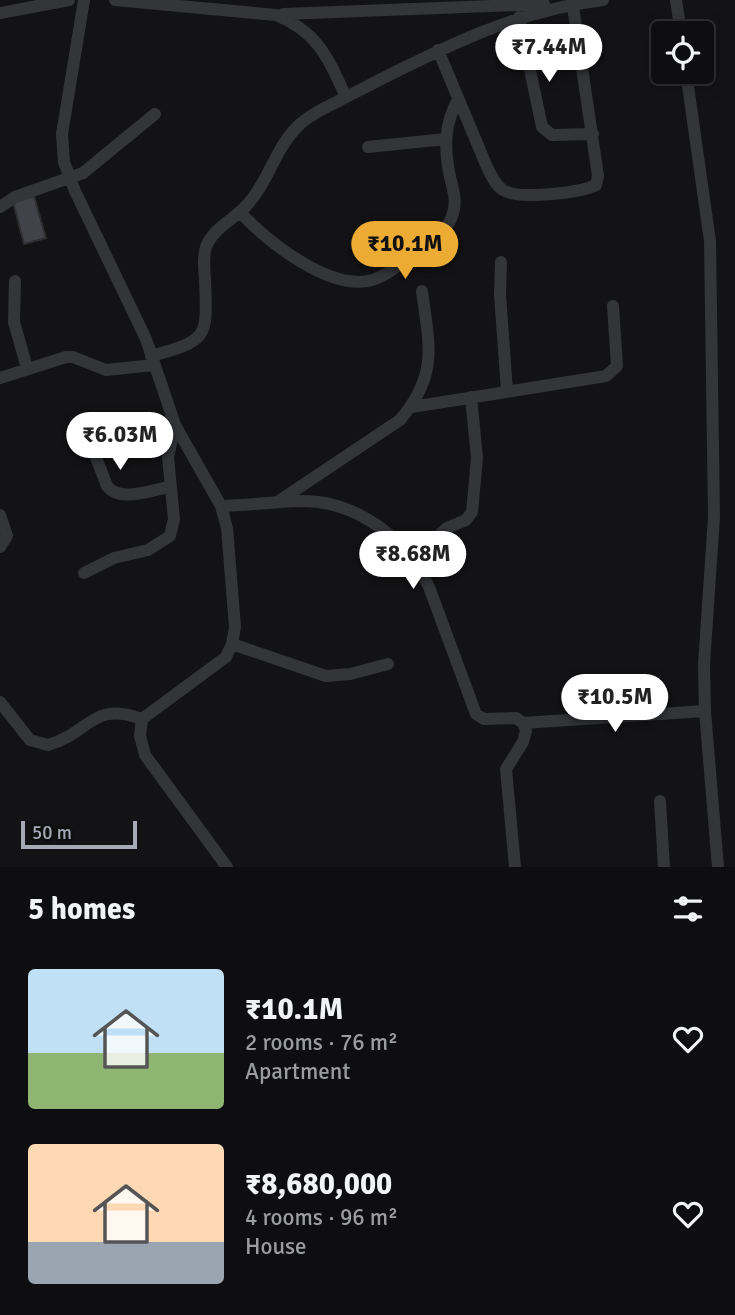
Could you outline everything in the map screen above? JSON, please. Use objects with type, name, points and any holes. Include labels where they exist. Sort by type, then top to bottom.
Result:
[{"type":"street","points":[[0,13],[69,0]]},
{"type":"street","points":[[84,0],[62,134],[64,162],[69,178],[146,339],[175,425],[221,506],[227,528],[235,627],[233,644],[226,657],[142,719],[140,736],[145,755],[227,867]]},
{"type":"street","points":[[115,0],[276,15],[603,0]]},
{"type":"street","points":[[676,0],[679,21]]},
{"type":"street","points":[[0,378],[27,368],[73,357],[106,370],[153,361],[193,342],[203,333],[207,321],[205,249],[219,230],[255,195],[282,147],[308,117],[438,50],[519,17],[573,2]]},
{"type":"street","points":[[438,50],[494,181],[503,190],[516,194],[587,190],[596,185],[598,176],[573,2]]},
{"type":"street","points":[[276,15],[298,24],[317,41],[346,97]]},
{"type":"street","points":[[519,17],[542,127],[552,135],[593,134]]},
{"type":"street","points":[[688,84],[710,241],[715,517],[704,664],[705,711],[718,867]]},
{"type":"street","points":[[240,212],[260,234],[325,275],[347,281],[373,280],[385,274],[440,234],[452,219],[455,200],[446,139],[447,121],[458,99]]},
{"type":"street","points":[[0,207],[15,197],[83,173],[155,114]]},
{"type":"street","points":[[368,147],[446,139]]},
{"type":"street","points":[[501,262],[500,295],[507,391]]},
{"type":"street","points":[[15,281],[14,322],[27,368]]},
{"type":"street","points":[[276,503],[400,420],[412,407],[429,363],[430,339],[422,291]]},
{"type":"street","points":[[412,407],[598,378],[613,371],[618,358],[613,306]]},
{"type":"street","points":[[413,559],[447,528],[466,520],[472,512],[477,458],[471,397]]},
{"type":"street","points":[[84,573],[114,558],[148,550],[170,536],[174,519],[169,487],[169,441],[175,425]]},
{"type":"street","points":[[86,430],[111,492],[126,495],[169,487]]},
{"type":"street","points":[[221,506],[302,501],[337,507],[384,530],[413,559],[429,587],[476,714],[484,719],[516,718],[523,723],[526,732],[523,742],[506,769],[515,867]]},
{"type":"street","points":[[0,516],[6,536],[0,547]]},
{"type":"street","points":[[233,644],[326,676],[350,674],[387,664]]},
{"type":"street","points":[[0,702],[30,740],[48,745],[108,713],[122,712],[142,719]]},
{"type":"street","points":[[523,723],[705,711]]},
{"type":"street","points":[[660,801],[663,867]]},
{"type":"building","points":[[34,196],[46,238],[24,244],[13,202]]}]
